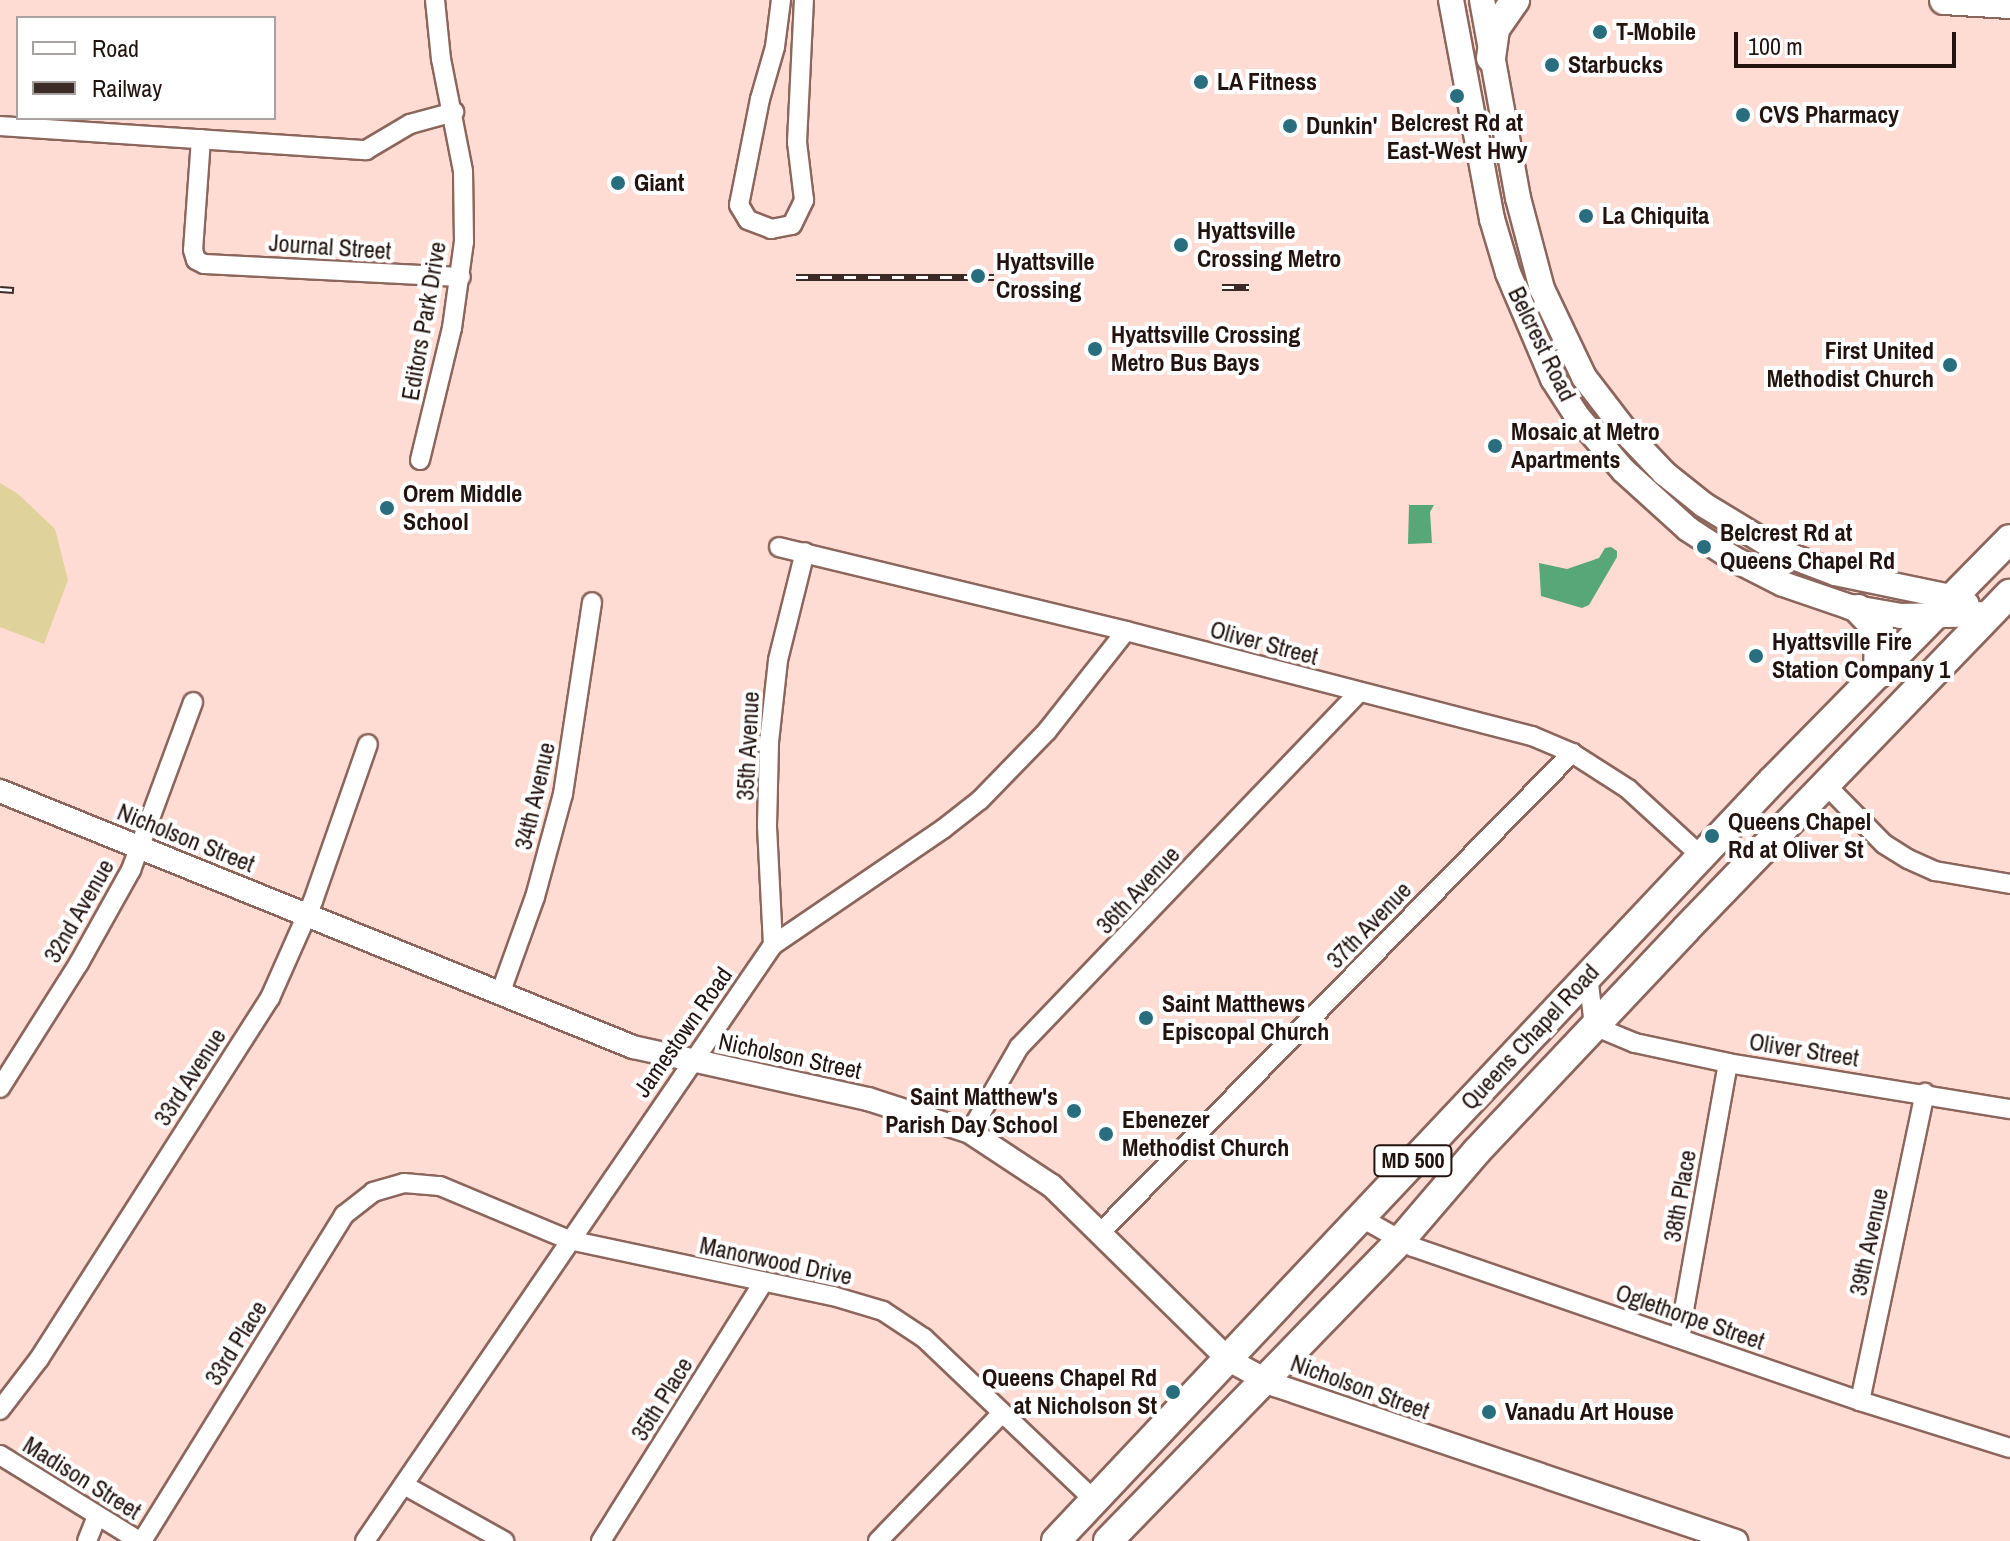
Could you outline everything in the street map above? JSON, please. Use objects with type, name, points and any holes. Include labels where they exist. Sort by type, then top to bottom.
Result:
[{"type":"main road","name":"Belcrest Road","points":[[1451,0],[1499,246],[1529,329],[1553,379],[1577,416],[1643,491],[1688,529],[1750,568],[1783,584],[1858,609],[1942,607]]},
{"type":"main road","name":"Belcrest Road","points":[[1482,0],[1528,246],[1564,338],[1584,377],[1630,437],[1664,473],[1732,524],[1783,553],[1942,607]]},
{"type":"main road","points":[[1491,58],[1495,29],[1515,0]]},
{"type":"main road","points":[[1944,0],[2010,4]]},
{"type":"main road","points":[[1732,524],[1749,547],[1750,568]]},
{"type":"main road","name":"Queens Chapel Road","points":[[1056,1541],[1701,856],[2010,539]]},
{"type":"main road","points":[[1942,607],[2004,608]]},
{"type":"main road","name":"Queens Chapel Road","points":[[1108,1541],[1399,1242],[1594,1026],[1825,784],[2004,608]]},
{"type":"main road","points":[[1858,609],[1879,631],[1878,674]]},
{"type":"main road","points":[[1686,929],[1689,907],[1708,875],[1708,864],[1701,856]]},
{"type":"street","name":"Editors Park Drive","points":[[420,460],[461,277],[465,208],[454,112],[441,59],[435,0]]},
{"type":"street","points":[[781,0],[775,47],[739,205],[748,220],[771,229],[792,225],[804,200],[797,142],[804,0]]},
{"type":"street","points":[[0,126],[366,150],[410,124],[454,112]]},
{"type":"street","name":"Journal Street","points":[[201,139],[193,250],[196,260],[204,264],[461,277]]},
{"type":"street","name":"Oliver Street","points":[[779,547],[1126,631],[1532,736],[1572,753],[1628,789],[1701,856]]},
{"type":"street","name":"35th Avenue","points":[[773,945],[767,826],[769,742],[778,660],[805,552]]},
{"type":"street","name":"34th Avenue","points":[[500,994],[535,897],[563,794],[592,602]]},
{"type":"street","name":"Jamestown Road","points":[[365,1541],[773,945],[943,829],[980,800],[1047,731],[1126,631]]},
{"type":"street","name":"36th Avenue","points":[[970,1132],[1019,1047],[1358,693]]},
{"type":"street","name":"32nd Avenue","points":[[0,1088],[79,963],[142,848],[193,702]]},
{"type":"street","name":"33rd Avenue","points":[[0,1410],[47,1346],[262,1011],[288,962],[307,915],[368,744]]},
{"type":"street","name":"37th Avenue","points":[[1101,1232],[1572,753]]},
{"type":"street","points":[[1825,784],[1884,844],[1908,859],[1935,871],[2010,884]]},
{"type":"street","name":"Nicholson Street","points":[[0,791],[633,1047],[880,1102],[970,1132],[1052,1186],[1229,1360],[1264,1379],[1303,1397],[1736,1541]]},
{"type":"street","points":[[1588,975],[1594,1026]]},
{"type":"street","name":"Oliver Street","points":[[1594,1026],[1635,1043],[1728,1063],[2010,1109]]},
{"type":"street","name":"38th Place","points":[[1679,1338],[1728,1063]]},
{"type":"street","name":"39th Avenue","points":[[1860,1401],[1925,1093]]},
{"type":"street","name":"Manorwood Drive","points":[[386,1186],[404,1183],[440,1186],[569,1240],[833,1296],[883,1311],[924,1338],[1095,1501]]},
{"type":"street","name":"33rd Place","points":[[141,1541],[344,1215],[364,1198],[386,1186]]},
{"type":"street","name":"Oglethorpe Street","points":[[1360,1217],[1399,1242],[1860,1401],[2010,1448]]},
{"type":"street","name":"35th Place","points":[[601,1541],[763,1283]]},
{"type":"street","points":[[878,1541],[1001,1414]]},
{"type":"street","name":"Madison Street","points":[[0,1455],[141,1541]]},
{"type":"street","points":[[404,1485],[504,1541]]},
{"type":"street","points":[[87,1541],[97,1516]]},
{"type":"shaded area","points":[[0,483],[18,494],[55,529],[68,580],[44,644],[0,627]]},
{"type":"shaded area","points":[[1409,505],[1434,505],[1430,512],[1432,543],[1408,544]]},
{"type":"shaded area","points":[[1611,547],[1617,551],[1617,557],[1589,605],[1582,608],[1541,596],[1539,563],[1567,569],[1599,558],[1605,548]]},
{"type":"railway","points":[[796,277],[994,277]]},
{"type":"railway","points":[[1222,287],[1249,287]]},
{"type":"railway","points":[[0,289],[14,290]]},
{"type":"place","name":"T-Mobile","points":[[1600,32]]},
{"type":"place","name":"Starbucks","points":[[1552,65]]},
{"type":"place","name":"LA Fitness","points":[[1201,82]]},
{"type":"place","name":"Belcrest Rd at East-West Hwy","points":[[1457,96]]},
{"type":"place","name":"CVS Pharmacy","points":[[1743,115]]},
{"type":"place","name":"Dunkin'","points":[[1290,126]]},
{"type":"place","name":"Giant","points":[[618,183]]},
{"type":"place","name":"La Chiquita","points":[[1586,216]]},
{"type":"place","name":"Hyattsville Crossing Metro","points":[[1181,245]]},
{"type":"place","name":"Hyattsville Crossing","points":[[978,276]]},
{"type":"place","name":"Hyattsville Crossing Metro Bus Bays","points":[[1095,349]]},
{"type":"place","name":"First United Methodist Church","points":[[1950,365]]},
{"type":"place","name":"Mosaic at Metro Apartments","points":[[1495,446]]},
{"type":"place","name":"Orem Middle School","points":[[387,508]]},
{"type":"place","name":"Belcrest Rd at Queens Chapel Rd","points":[[1704,547]]},
{"type":"place","name":"Hyattsville Fire Station Company 1","points":[[1756,656]]},
{"type":"place","name":"Queens Chapel Rd at Oliver St","points":[[1712,836]]},
{"type":"place","name":"Saint Matthews Episcopal Church","points":[[1146,1018]]},
{"type":"place","name":"Saint Matthew's Parish Day School","points":[[1074,1111]]},
{"type":"place","name":"Ebenezer Methodist Church","points":[[1106,1134]]},
{"type":"place","name":"Queens Chapel Rd at Nicholson St","points":[[1173,1392]]},
{"type":"place","name":"Vanadu Art House","points":[[1489,1412]]}]
